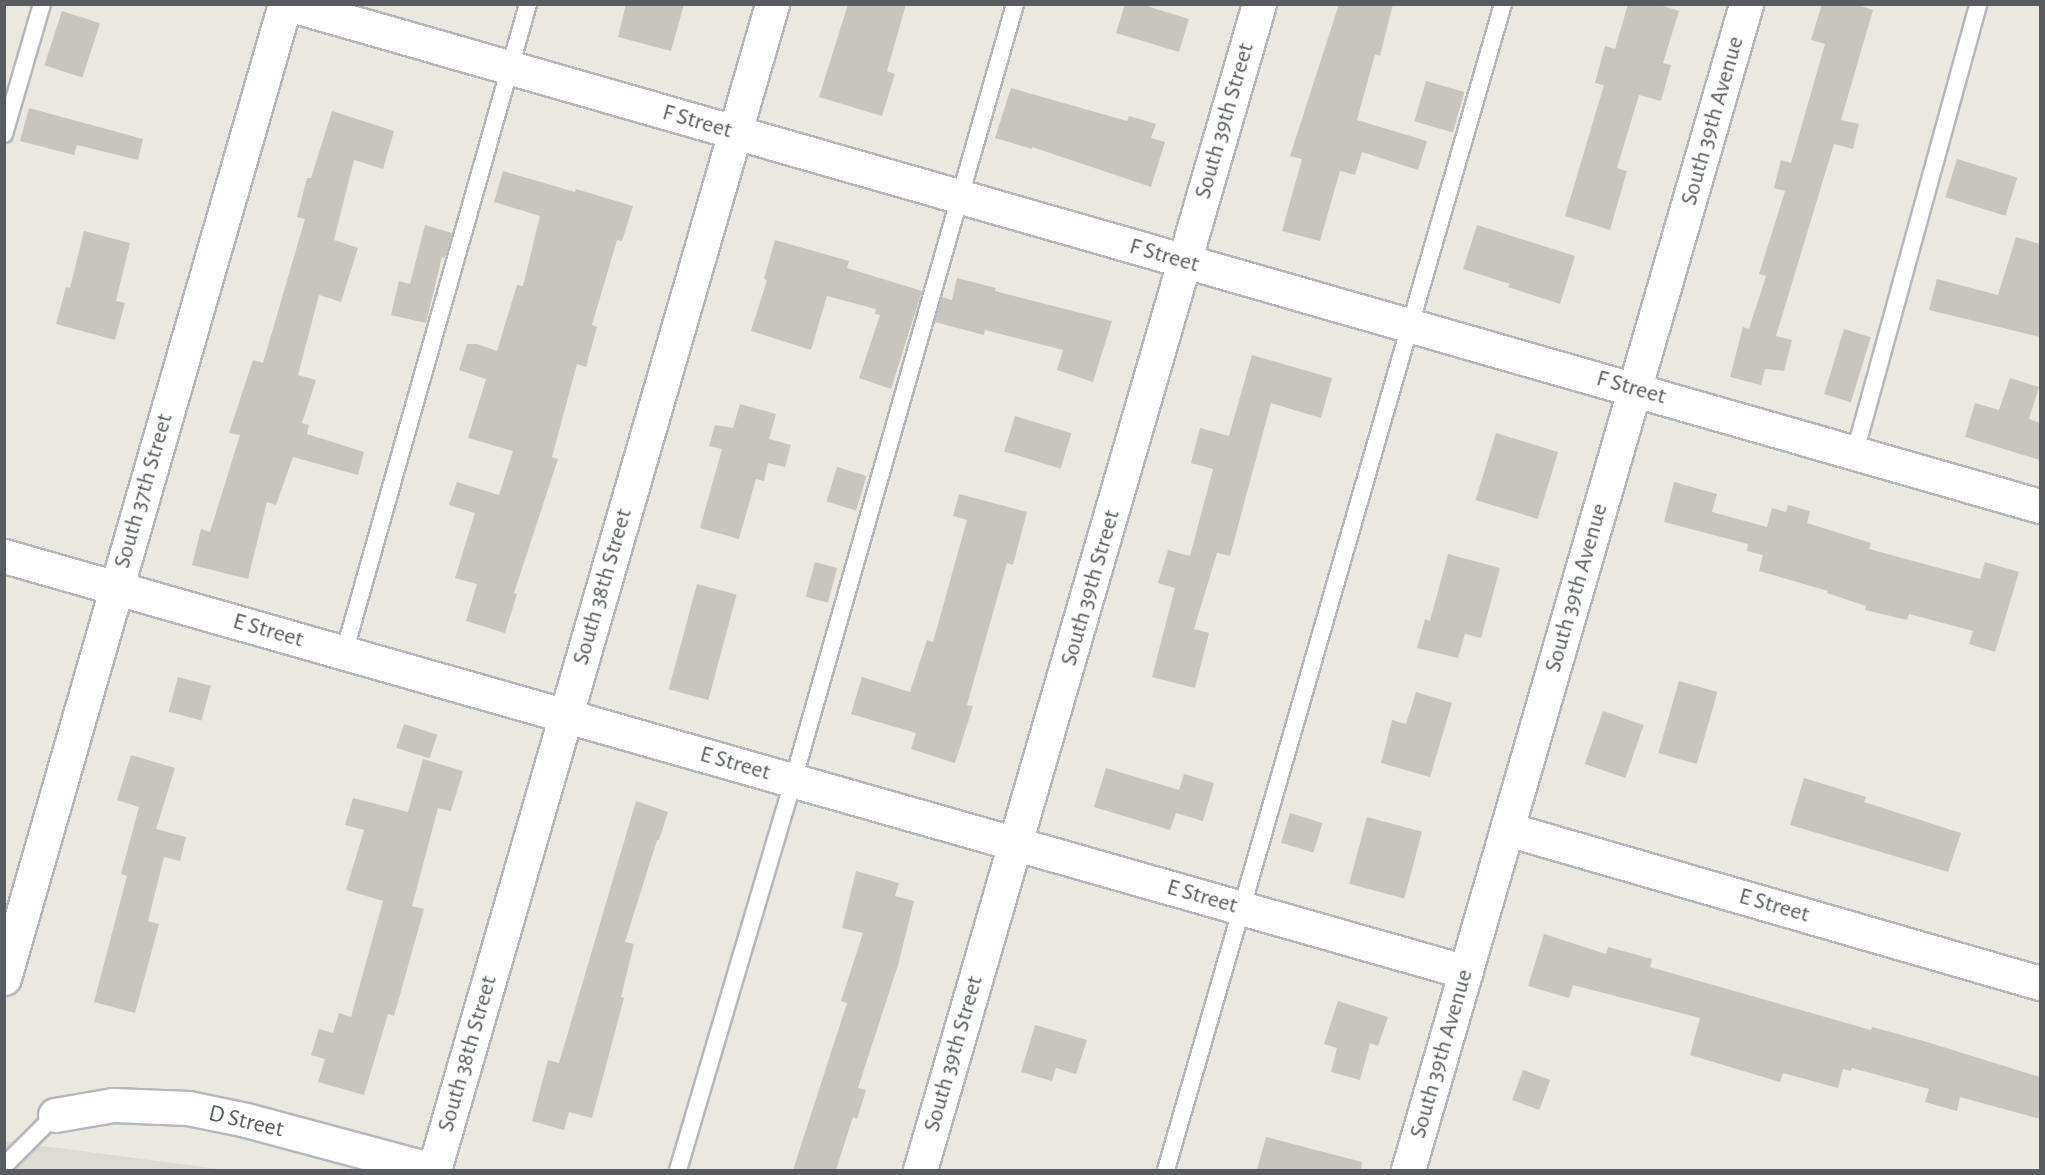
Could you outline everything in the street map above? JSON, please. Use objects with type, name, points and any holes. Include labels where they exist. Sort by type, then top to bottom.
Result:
[{"type":"street","name":"F Street","points":[[286,4],[2040,506]]},
{"type":"street","name":"South 37th Street","points":[[4,978],[286,4]]},
{"type":"street","name":"South 38th Street","points":[[434,1170],[772,4]]},
{"type":"street","name":"South 39th Street","points":[[920,1170],[1259,4]]},
{"type":"street","name":"South 39th Avenue","points":[[1408,1170],[1746,4]]},
{"type":"street","name":"E Street","points":[[4,556],[1466,972]]},
{"type":"street","name":"E Street","points":[[1507,829],[2040,983]]},
{"type":"street","name":"D Street","points":[[56,1115],[112,1105],[188,1108],[246,1120],[434,1170]]},
{"type":"lane","points":[[4,134],[42,4]]},
{"type":"lane","points":[[344,653],[528,4]]},
{"type":"lane","points":[[678,1170],[793,781],[1015,4]]},
{"type":"lane","points":[[1166,1170],[1503,4]]},
{"type":"lane","points":[[1855,452],[1978,4]]},
{"type":"lane","points":[[4,1166],[56,1115]]},
{"type":"shaded area","points":[[5,1141],[211,1168],[221,1170],[5,1170]]},
{"type":"building","points":[[626,4],[684,4],[671,51],[618,37]]},
{"type":"building","points":[[848,4],[906,4],[887,71],[895,74],[882,116],[819,97]]},
{"type":"building","points":[[1125,4],[1140,4],[1189,19],[1179,52],[1116,33]]},
{"type":"building","points":[[1339,4],[1393,4],[1380,56],[1375,54],[1357,120],[1427,141],[1418,170],[1362,152],[1355,175],[1340,171],[1320,241],[1282,231],[1302,159],[1290,156]]},
{"type":"building","points":[[1628,4],[1657,4],[1679,11],[1663,63],[1671,65],[1661,101],[1639,95],[1617,168],[1627,171],[1610,230],[1565,216],[1604,85],[1595,83],[1605,46],[1615,49]]},
{"type":"building","points":[[1822,4],[1854,4],[1873,10],[1841,120],[1859,124],[1853,149],[1834,144],[1776,336],[1792,340],[1784,371],[1765,369],[1761,385],[1730,377],[1743,327],[1749,329],[1766,276],[1759,274],[1785,191],[1774,188],[1781,160],[1791,163],[1825,44],[1811,40]]},
{"type":"building","points":[[62,11],[100,23],[82,78],[44,65]]},
{"type":"building","points":[[1426,81],[1464,92],[1453,132],[1414,121]]},
{"type":"building","points":[[1011,88],[1127,121],[1129,116],[1156,124],[1151,138],[1165,142],[1151,187],[1032,147],[1032,149],[995,138]]},
{"type":"building","points":[[29,108],[143,139],[138,160],[77,145],[74,155],[20,141]]},
{"type":"building","points":[[332,111],[394,131],[383,169],[354,160],[334,240],[358,248],[341,302],[319,295],[298,375],[316,380],[302,423],[309,425],[307,434],[364,452],[358,475],[293,457],[276,505],[267,502],[248,579],[192,565],[201,529],[210,532],[240,435],[229,433],[253,360],[263,363],[305,219],[297,217],[307,178],[311,178]]},
{"type":"building","points":[[1957,159],[2017,177],[2006,216],[1945,197]]},
{"type":"building","points":[[503,171],[633,206],[622,241],[617,240],[592,325],[597,327],[586,367],[577,364],[552,457],[558,459],[514,593],[517,594],[505,633],[466,621],[477,584],[455,578],[475,513],[449,505],[457,482],[499,495],[513,451],[468,438],[486,379],[459,370],[467,344],[477,344],[497,351],[517,285],[523,286],[540,216],[494,202]]},
{"type":"building","points":[[425,225],[452,233],[445,258],[442,257],[426,323],[391,315],[399,281],[410,284]]},
{"type":"building","points":[[1477,225],[1575,256],[1560,304],[1508,287],[1510,284],[1463,269]]},
{"type":"building","points":[[84,231],[130,243],[116,301],[125,303],[115,340],[56,324],[66,287],[70,288]]},
{"type":"building","points":[[2016,237],[2040,244],[2040,337],[1929,310],[1937,279],[1998,295]]},
{"type":"building","points":[[775,240],[849,261],[847,268],[922,291],[891,389],[859,378],[880,315],[875,314],[876,309],[827,296],[811,350],[751,331],[767,280],[764,279]]},
{"type":"building","points":[[957,278],[996,288],[995,291],[1112,321],[1093,382],[1057,370],[1063,350],[985,330],[984,335],[935,322],[942,297],[952,300]]},
{"type":"building","points":[[1844,329],[1871,337],[1851,402],[1824,394]]},
{"type":"building","points":[[1252,355],[1332,378],[1321,418],[1271,403],[1230,556],[1217,553],[1194,629],[1209,633],[1195,688],[1152,677],[1175,588],[1158,583],[1168,550],[1190,556],[1213,469],[1191,463],[1200,428],[1229,436]]},
{"type":"building","points":[[2010,378],[2039,387],[2029,419],[2040,423],[2040,460],[1965,437],[1975,403],[1999,410]]},
{"type":"building","points":[[740,404],[776,414],[769,439],[791,445],[785,467],[768,463],[764,481],[756,479],[739,539],[700,528],[722,449],[709,446],[715,425],[733,428]]},
{"type":"building","points":[[1015,416],[1071,433],[1061,469],[1004,451]]},
{"type":"building","points":[[1496,433],[1558,452],[1538,519],[1476,500]]},
{"type":"building","points":[[837,467],[867,476],[856,510],[826,501]]},
{"type":"building","points":[[1674,482],[1717,494],[1712,512],[1767,527],[1772,508],[1786,512],[1788,505],[1810,511],[1807,523],[1871,543],[1869,549],[1980,579],[1985,562],[2019,572],[1995,652],[1969,644],[1973,631],[1909,614],[1907,620],[1865,610],[1866,606],[1827,593],[1828,591],[1759,571],[1763,555],[1747,551],[1748,544],[1664,522]]},
{"type":"building","points":[[959,494],[1027,512],[1013,565],[1007,563],[967,705],[973,706],[955,763],[911,749],[916,733],[851,714],[862,677],[910,692],[927,640],[933,642],[967,520],[953,516]]},
{"type":"building","points":[[1448,554],[1500,568],[1481,638],[1465,634],[1458,658],[1417,648],[1425,619],[1430,621]]},
{"type":"building","points":[[815,562],[837,568],[828,603],[806,597]]},
{"type":"building","points":[[697,584],[737,595],[708,700],[669,689]]},
{"type":"building","points":[[178,677],[211,686],[202,721],[169,712]]},
{"type":"building","points":[[1679,681],[1717,692],[1697,764],[1658,753]]},
{"type":"building","points":[[1416,692],[1452,703],[1430,777],[1381,763],[1392,720],[1406,724]]},
{"type":"building","points":[[1603,711],[1644,725],[1625,778],[1585,764]]},
{"type":"building","points":[[404,724],[437,735],[430,759],[396,748]]},
{"type":"building","points":[[131,755],[175,768],[156,829],[186,837],[180,861],[164,857],[148,921],[159,924],[135,1013],[94,1002],[127,876],[121,874],[139,807],[117,800]]},
{"type":"building","points":[[423,759],[463,771],[451,811],[438,808],[412,906],[424,909],[394,1016],[388,1014],[364,1095],[318,1082],[325,1059],[311,1055],[319,1029],[333,1033],[339,1013],[351,1017],[383,901],[346,890],[364,830],[345,825],[353,798],[408,812]]},
{"type":"building","points":[[1106,768],[1179,790],[1184,774],[1214,783],[1203,821],[1176,813],[1170,830],[1094,807]]},
{"type":"building","points":[[1804,778],[1866,797],[1864,802],[1961,833],[1948,872],[1790,825]]},
{"type":"building","points":[[636,801],[668,812],[625,942],[634,944],[621,997],[624,998],[592,1118],[569,1112],[564,1130],[532,1121],[548,1060],[559,1063]]},
{"type":"building","points":[[1290,813],[1323,823],[1313,853],[1281,843]]},
{"type":"building","points":[[1367,817],[1422,832],[1404,898],[1349,884]]},
{"type":"building","points":[[856,871],[899,883],[895,896],[914,901],[898,965],[858,1088],[866,1090],[857,1119],[853,1117],[836,1170],[793,1170],[847,1003],[841,1001],[863,933],[842,928]]},
{"type":"building","points":[[1544,934],[1606,954],[1608,947],[1652,959],[1650,967],[1871,1030],[1872,1027],[1927,1042],[2040,1077],[2040,1119],[1960,1097],[1957,1111],[1925,1102],[1929,1089],[1852,1068],[1851,1071],[1843,1069],[1838,1088],[1783,1073],[1780,1082],[1690,1055],[1700,1018],[1573,985],[1569,998],[1528,986]]},
{"type":"building","points":[[1338,1001],[1388,1017],[1378,1046],[1370,1043],[1360,1080],[1331,1072],[1337,1048],[1324,1044]]},
{"type":"building","points":[[1035,1025],[1087,1040],[1076,1074],[1056,1068],[1052,1081],[1021,1072]]},
{"type":"building","points":[[1523,1070],[1550,1080],[1539,1110],[1512,1100]]},
{"type":"building","points":[[1266,1137],[1362,1162],[1361,1170],[1257,1170]]}]
